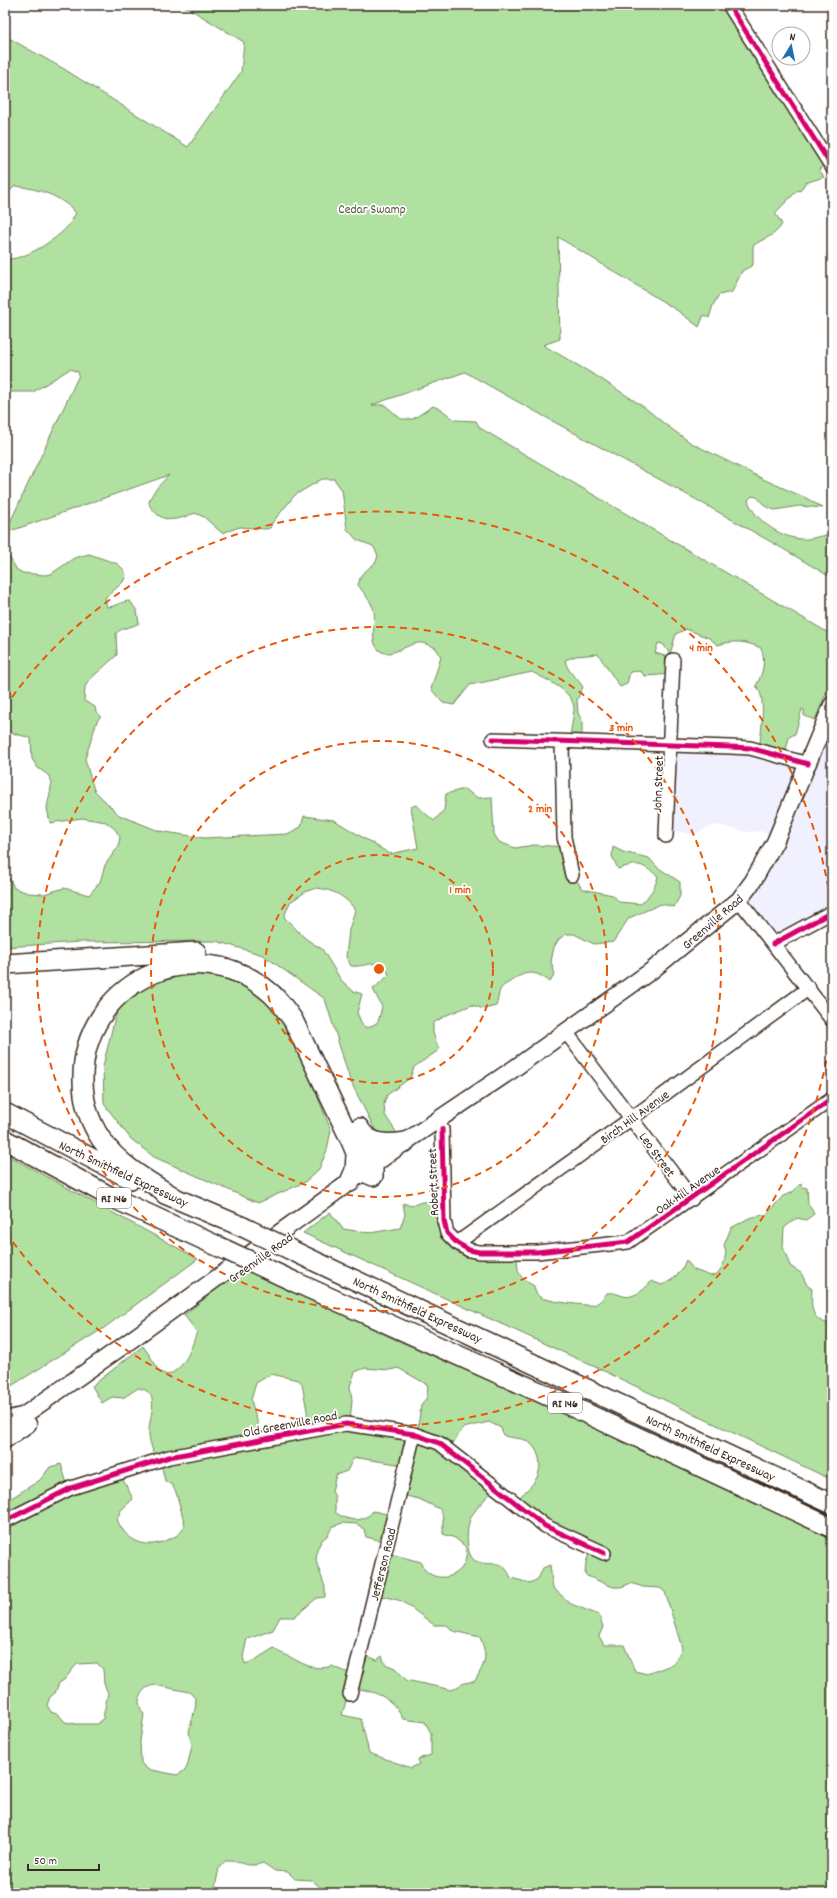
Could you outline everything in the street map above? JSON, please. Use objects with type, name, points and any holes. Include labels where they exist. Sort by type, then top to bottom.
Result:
[{"type":"highway","points":[[5,964],[202,952],[233,958],[249,964],[271,977],[282,986],[295,1001],[306,1019],[350,1113],[362,1133],[371,1141],[389,1144],[405,1142]]},
{"type":"highway","points":[[177,1199],[135,1172],[111,1151],[94,1127],[86,1110],[83,1093],[84,1058],[94,1028],[100,1016],[124,989],[136,981],[160,970],[195,964],[229,970],[258,983],[280,1002],[293,1020],[356,1154],[355,1170],[365,1174],[362,1133]]},
{"type":"highway","name":"North Smithfield Expressway","points":[[5,1113],[88,1158],[177,1199],[244,1227],[832,1504]]},
{"type":"highway","name":"North Smithfield Expressway","points":[[5,1140],[111,1197],[295,1282],[568,1404],[832,1528]]},
{"type":"highway","points":[[5,1143],[28,1153]]},
{"type":"main road","name":"Greenville Road","points":[[5,1440],[365,1174],[405,1142],[512,1070],[651,971],[739,900],[753,881],[775,842],[832,705]]},
{"type":"main road","name":"Greenville Road","points":[[10,1423],[365,1174],[442,1129],[512,1070]]},
{"type":"street","points":[[729,5],[832,167]]},
{"type":"street","name":"John Street","points":[[666,836],[673,660]]},
{"type":"street","points":[[493,739],[750,748],[808,764]]},
{"type":"street","points":[[562,742],[564,837],[572,874]]},
{"type":"street","points":[[739,900],[809,988],[832,1020]]},
{"type":"street","points":[[773,944],[832,912]]},
{"type":"street","name":"Birch Hill Avenue","points":[[457,1243],[632,1118],[809,988]]},
{"type":"street","name":"Leo Street","points":[[566,1032],[692,1199]]},
{"type":"street","name":"Oak Hill Avenue","points":[[537,1252],[628,1242],[692,1199],[832,1099]]},
{"type":"street","name":"Robert Street","points":[[442,1129],[444,1221],[447,1233],[457,1243],[469,1250],[479,1252],[537,1252]]},
{"type":"street","name":"Old Greenville Road","points":[[5,1521],[71,1488],[169,1457],[346,1424],[414,1434],[439,1443],[545,1526],[604,1553]]},
{"type":"street","name":"Jefferson Road","points":[[350,1694],[414,1434]]},
{"type":"shaded area","points":[[832,679],[832,910],[774,942],[743,904],[775,837],[761,831],[748,832],[717,825],[706,828],[694,835],[667,829],[673,743],[807,762],[823,725],[814,721]]},
{"type":"green space","name":"Cedar Swamp","points":[[183,5],[727,5],[827,164],[819,169],[824,177],[805,183],[800,191],[798,190],[775,213],[782,224],[779,229],[753,246],[753,265],[742,271],[732,292],[719,295],[713,305],[709,318],[704,315],[699,327],[678,311],[558,237],[560,339],[543,345],[598,377],[644,407],[691,443],[765,480],[806,498],[823,508],[799,506],[775,510],[766,507],[757,497],[752,496],[748,500],[751,508],[764,522],[780,533],[789,537],[807,539],[826,535],[832,536],[832,578],[695,499],[465,372],[372,405],[385,405],[401,419],[413,419],[433,406],[442,410],[455,420],[476,421],[480,428],[832,635],[832,679],[815,720],[804,716],[804,710],[802,709],[795,734],[789,737],[785,755],[759,749],[762,725],[762,706],[759,690],[756,686],[763,667],[763,653],[761,648],[740,642],[729,642],[718,645],[709,638],[686,629],[676,634],[670,654],[663,644],[658,643],[655,653],[672,658],[672,674],[645,676],[640,671],[630,672],[627,684],[620,687],[598,654],[576,656],[565,660],[570,671],[583,687],[577,700],[578,713],[582,721],[582,740],[570,741],[574,710],[570,697],[559,687],[532,672],[470,685],[454,705],[443,703],[431,689],[441,657],[436,648],[418,643],[394,652],[383,653],[375,644],[373,636],[374,611],[358,585],[361,575],[376,562],[378,555],[373,546],[357,540],[347,529],[342,490],[334,479],[322,479],[295,495],[272,523],[270,528],[266,529],[240,527],[222,533],[204,517],[195,513],[178,519],[163,518],[152,509],[149,502],[155,491],[169,475],[5,533],[79,375],[78,372],[70,369],[33,392],[5,392],[5,259],[21,257],[48,243],[63,232],[76,213],[56,197],[41,191],[15,186],[5,196],[5,36],[64,69],[188,147],[241,72],[244,42]]},
{"type":"green space","points":[[5,550],[17,570],[23,573],[44,575],[51,574],[74,558],[89,554],[118,564],[124,570],[126,575],[123,582],[105,598],[107,607],[130,601],[137,611],[139,623],[116,633],[117,655],[88,681],[85,687],[84,701],[95,707],[96,712],[101,716],[97,721],[85,759],[94,790],[119,815],[159,831],[204,838],[287,834],[301,827],[304,816],[334,820],[390,854],[418,848],[411,807],[416,805],[434,821],[444,810],[446,794],[464,789],[478,798],[492,797],[494,834],[499,842],[515,848],[534,845],[566,847],[573,874],[582,889],[613,895],[619,902],[641,904],[649,895],[656,884],[658,876],[647,868],[639,865],[631,865],[618,869],[612,856],[613,847],[623,852],[649,858],[657,867],[680,882],[680,896],[674,907],[661,904],[629,918],[613,942],[594,944],[574,934],[566,934],[559,939],[554,947],[551,962],[555,974],[550,982],[534,973],[525,974],[515,978],[502,987],[499,992],[496,1006],[484,1009],[472,1005],[449,1014],[433,1023],[433,1033],[439,1050],[414,1067],[410,1078],[387,1095],[384,1104],[385,1115],[402,1141],[400,1144],[375,1130],[350,1080],[325,999],[263,955],[216,941],[79,942],[5,947],[5,874],[10,879],[14,888],[28,893],[44,894],[64,888],[89,895],[100,882],[105,865],[118,847],[120,837],[115,829],[106,822],[82,818],[50,823],[47,808],[52,782],[48,775],[38,768],[32,759],[31,738],[12,733],[5,729]],"holes":[[[317,888],[339,894],[348,901],[355,910],[349,930],[346,957],[351,966],[380,963],[386,968],[389,975],[373,989],[382,1007],[378,1022],[368,1028],[363,1026],[357,1013],[362,994],[353,991],[341,980],[322,949],[306,939],[284,917],[290,902],[307,891]]]},
{"type":"green space","points":[[229,971],[273,999],[312,1073],[318,1098],[331,1130],[327,1150],[319,1169],[305,1182],[258,1203],[154,1157],[131,1139],[104,1104],[103,1066],[115,1017],[122,1004],[133,994],[159,978]]},
{"type":"green space","points":[[5,1154],[198,1259],[104,1328],[5,1390],[5,1269],[7,1267],[5,1264]]},
{"type":"green space","points":[[801,1183],[802,1187],[807,1188],[808,1203],[814,1214],[806,1220],[797,1218],[784,1228],[783,1247],[790,1266],[801,1273],[807,1285],[812,1289],[812,1307],[816,1317],[825,1323],[832,1324],[832,1480],[606,1372],[303,1233],[330,1212],[343,1229],[370,1233],[400,1228],[405,1215],[403,1203],[411,1206],[422,1202],[442,1201],[445,1220],[464,1247],[517,1253],[519,1273],[524,1279],[534,1286],[540,1297],[566,1303],[593,1305],[599,1302],[607,1293],[614,1293],[627,1297],[635,1295],[643,1290],[651,1281],[662,1285],[677,1275],[682,1269],[686,1260],[694,1270],[711,1276],[717,1274],[723,1266],[726,1253],[724,1245],[731,1228],[749,1218],[767,1214],[783,1196],[793,1192]]},
{"type":"green space","points":[[244,1267],[392,1338],[576,1419],[592,1423],[832,1539],[832,1893],[344,1893],[321,1888],[312,1880],[295,1879],[288,1872],[275,1871],[263,1863],[248,1865],[225,1861],[219,1868],[214,1893],[5,1893],[5,1502],[40,1480],[50,1467],[61,1464],[68,1487],[119,1472],[133,1499],[121,1510],[117,1519],[125,1533],[137,1542],[151,1544],[167,1540],[176,1536],[182,1531],[185,1525],[176,1492],[172,1485],[165,1481],[160,1459],[155,1458],[149,1439],[152,1407],[150,1395],[146,1390],[138,1388],[123,1398],[112,1397],[102,1403],[92,1386],[143,1346],[154,1362],[158,1371],[167,1375],[173,1372],[183,1363],[186,1358],[197,1332],[184,1315]],"holes":[[[365,1368],[390,1370],[398,1368],[428,1385],[427,1397],[421,1406],[417,1433],[350,1422],[352,1400],[350,1386],[355,1372]],[[271,1374],[299,1380],[302,1384],[310,1427],[261,1435],[251,1400],[256,1383]],[[489,1422],[501,1428],[503,1435],[518,1438],[531,1444],[539,1457],[539,1472],[533,1484],[516,1501],[568,1536],[591,1549],[586,1562],[585,1575],[613,1587],[621,1587],[631,1583],[643,1587],[660,1588],[665,1592],[682,1648],[674,1664],[647,1674],[635,1671],[624,1645],[604,1645],[599,1636],[603,1627],[599,1615],[571,1604],[553,1588],[550,1565],[543,1568],[538,1579],[530,1583],[511,1578],[508,1571],[501,1565],[478,1562],[473,1559],[470,1555],[467,1542],[469,1522],[476,1509],[495,1487],[450,1448],[463,1428]],[[359,1458],[403,1465],[398,1494],[419,1499],[440,1509],[443,1517],[443,1534],[455,1538],[466,1547],[466,1559],[462,1567],[456,1573],[448,1577],[431,1575],[425,1570],[421,1562],[383,1552],[374,1594],[402,1601],[434,1625],[447,1625],[453,1631],[480,1637],[485,1659],[482,1669],[475,1681],[464,1683],[452,1690],[406,1680],[395,1668],[385,1664],[382,1656],[377,1660],[358,1652],[351,1674],[332,1666],[320,1668],[310,1666],[274,1648],[253,1661],[245,1664],[243,1657],[247,1639],[273,1630],[280,1617],[294,1617],[317,1598],[325,1597],[325,1587],[316,1561],[317,1549],[322,1540],[328,1535],[332,1527],[342,1523],[357,1524],[364,1529],[366,1537],[383,1541],[391,1515],[373,1511],[365,1518],[355,1520],[335,1512],[335,1497],[332,1491],[336,1475],[347,1471],[353,1459]],[[97,1663],[103,1669],[104,1684],[108,1693],[103,1718],[98,1724],[76,1724],[65,1722],[59,1715],[51,1712],[47,1705],[50,1697],[55,1693],[59,1683],[64,1680],[77,1664]],[[155,1685],[189,1692],[195,1698],[196,1705],[189,1732],[192,1746],[187,1767],[184,1771],[177,1775],[147,1769],[141,1763],[140,1741],[144,1714],[139,1705],[139,1700],[142,1692]],[[350,1687],[375,1693],[388,1700],[403,1719],[425,1722],[431,1733],[431,1755],[418,1759],[419,1764],[411,1768],[369,1753],[361,1719],[342,1715]]]},
{"type":"cycle path","points":[[729,5],[832,167]]},
{"type":"cycle path","points":[[493,739],[750,748],[808,764]]},
{"type":"cycle path","points":[[773,944],[832,912]]},
{"type":"cycle path","points":[[442,1129],[444,1221],[447,1233],[457,1243],[469,1250],[479,1252],[537,1252],[628,1242],[832,1099]]},
{"type":"cycle path","points":[[5,1521],[71,1488],[169,1457],[346,1424],[414,1434],[439,1443],[545,1526],[604,1553]]}]
